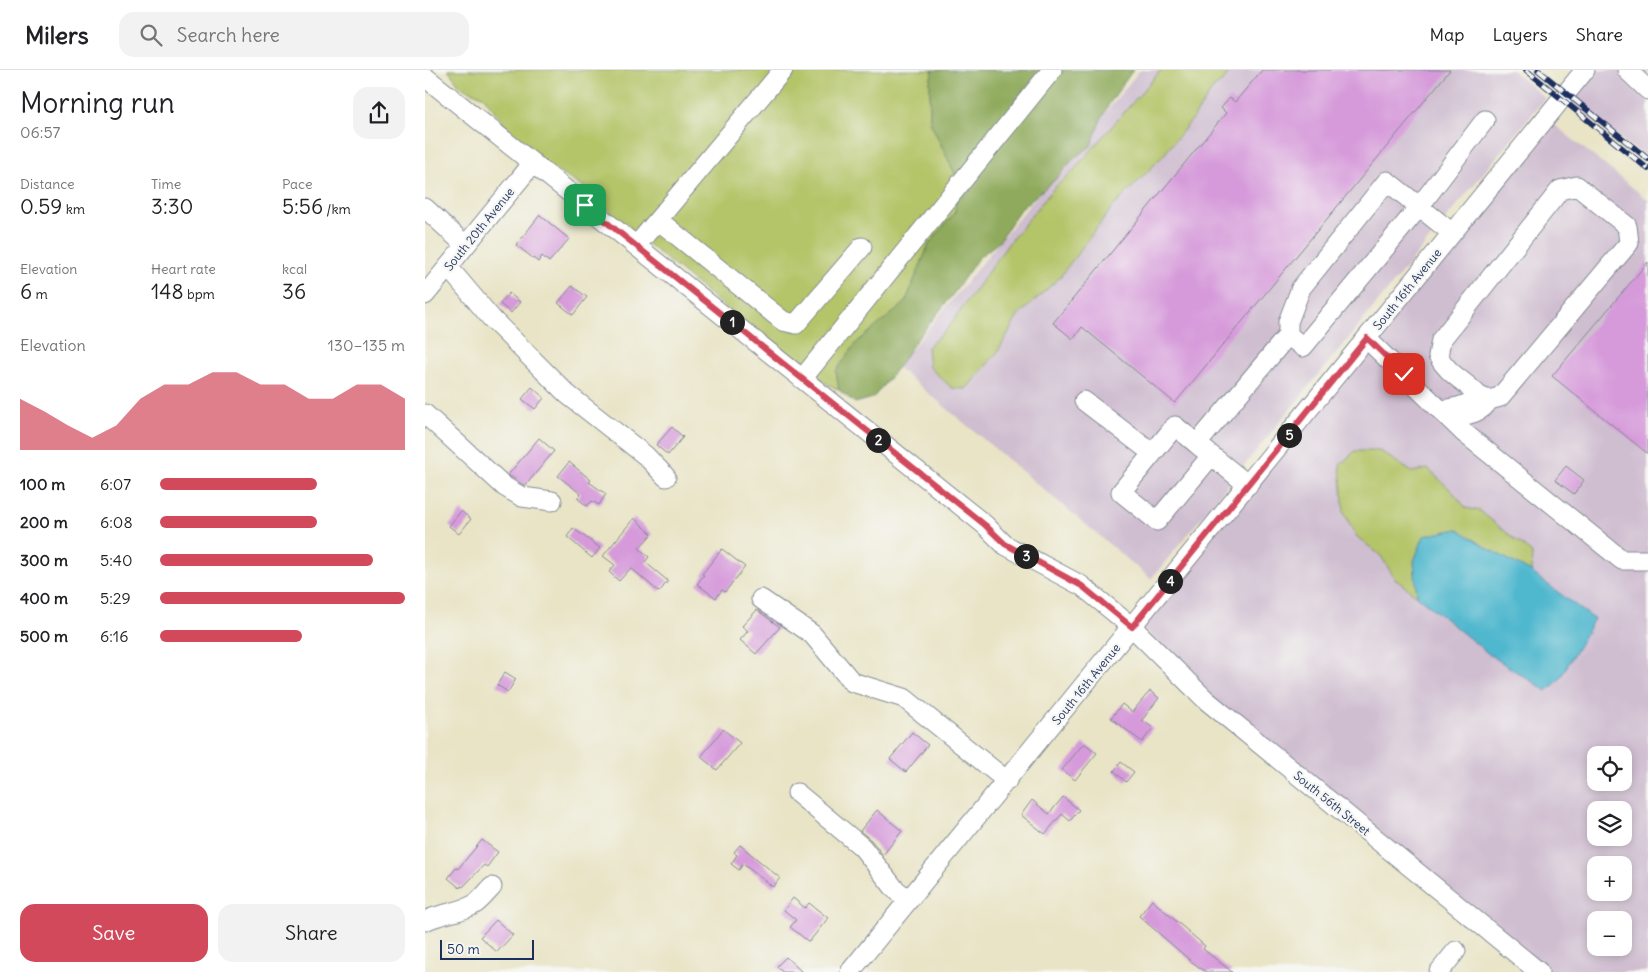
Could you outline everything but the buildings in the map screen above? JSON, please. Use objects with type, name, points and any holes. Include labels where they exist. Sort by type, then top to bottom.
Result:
[{"type":"street","points":[[636,246],[783,70]]},
{"type":"street","points":[[802,379],[1052,70]]},
{"type":"street","name":"South 16th Avenue","points":[[850,972],[1585,70]]},
{"type":"street","points":[[1627,70],[1648,90]]},
{"type":"street","name":"South 56th Street","points":[[425,77],[985,525],[1005,544],[1082,586],[1132,627],[1206,700],[1539,972]]},
{"type":"street","points":[[1288,335],[1303,347],[1419,207],[1485,120]]},
{"type":"street","name":"South 20th Avenue","points":[[425,295],[533,164]]},
{"type":"street","points":[[1248,485],[1204,450],[1175,426],[1121,492],[1157,521],[1204,450],[1288,335],[1287,322],[1301,288],[1387,181],[1452,234]]},
{"type":"street","points":[[1577,186],[1627,226],[1629,243],[1500,397],[1484,398],[1445,369],[1438,356],[1441,340],[1559,190],[1577,186]]},
{"type":"street","points":[[425,208],[465,245]]},
{"type":"street","points":[[658,220],[783,322],[795,324],[862,247]]},
{"type":"street","points":[[448,267],[492,318],[567,394],[646,456],[666,477]]},
{"type":"street","points":[[1367,338],[1463,432],[1622,560],[1648,560]]},
{"type":"street","points":[[1445,415],[1476,413],[1484,408],[1484,398]]},
{"type":"street","points":[[1084,401],[1152,453]]},
{"type":"street","points":[[425,414],[505,487],[522,497],[552,501]]},
{"type":"street","points":[[761,599],[813,634],[852,682],[903,698],[1007,780]]},
{"type":"street","points":[[797,793],[862,847],[895,889],[909,900]]},
{"type":"street","points":[[425,921],[475,904],[492,887]]},
{"type":"street","points":[[1439,972],[1456,951]]},
{"type":"shaded area","points":[[1140,70],[1512,70],[1545,98],[1151,579],[897,367]]},
{"type":"shaded area","points":[[1595,70],[1648,70],[1648,159],[1570,102]]},
{"type":"shaded area","points":[[1551,122],[1648,200],[1648,972],[1551,972],[1212,698],[1139,625]]},
{"type":"green space","points":[[448,70],[933,70],[930,82],[930,122],[958,180],[955,212],[929,244],[905,303],[836,371],[839,390],[816,378],[787,358],[621,222],[592,192],[556,171],[508,130],[484,97],[460,86]]},
{"type":"green space","points":[[933,70],[1133,70],[1109,104],[1091,146],[1073,159],[1056,179],[1020,209],[999,242],[978,258],[954,293],[873,398],[855,403],[839,390],[836,371],[856,343],[905,303],[929,244],[955,212],[958,180],[930,122],[930,82]]},
{"type":"green space","points":[[1161,70],[1231,70],[1224,80],[1214,87],[1194,117],[1162,157],[1112,208],[1059,278],[1018,316],[997,353],[966,389],[952,388],[929,367],[927,347],[947,329],[1008,244],[1053,189],[1072,172]]},
{"type":"green space","points":[[1355,451],[1380,451],[1412,472],[1428,469],[1452,491],[1466,508],[1480,511],[1532,553],[1531,572],[1487,548],[1458,529],[1424,536],[1414,561],[1417,596],[1395,579],[1381,556],[1356,536],[1344,513],[1340,465]]},
{"type":"water","points":[[1458,529],[1487,548],[1531,572],[1594,619],[1559,680],[1547,691],[1490,655],[1417,596],[1414,561],[1424,536]]},
{"type":"railway","points":[[1526,70],[1648,169]]},
{"type":"railway","points":[[1538,70],[1648,159]]},
{"type":"route","points":[[585,205],[985,525],[1005,544],[1082,586],[1132,627],[1367,338],[1404,374]]}]
